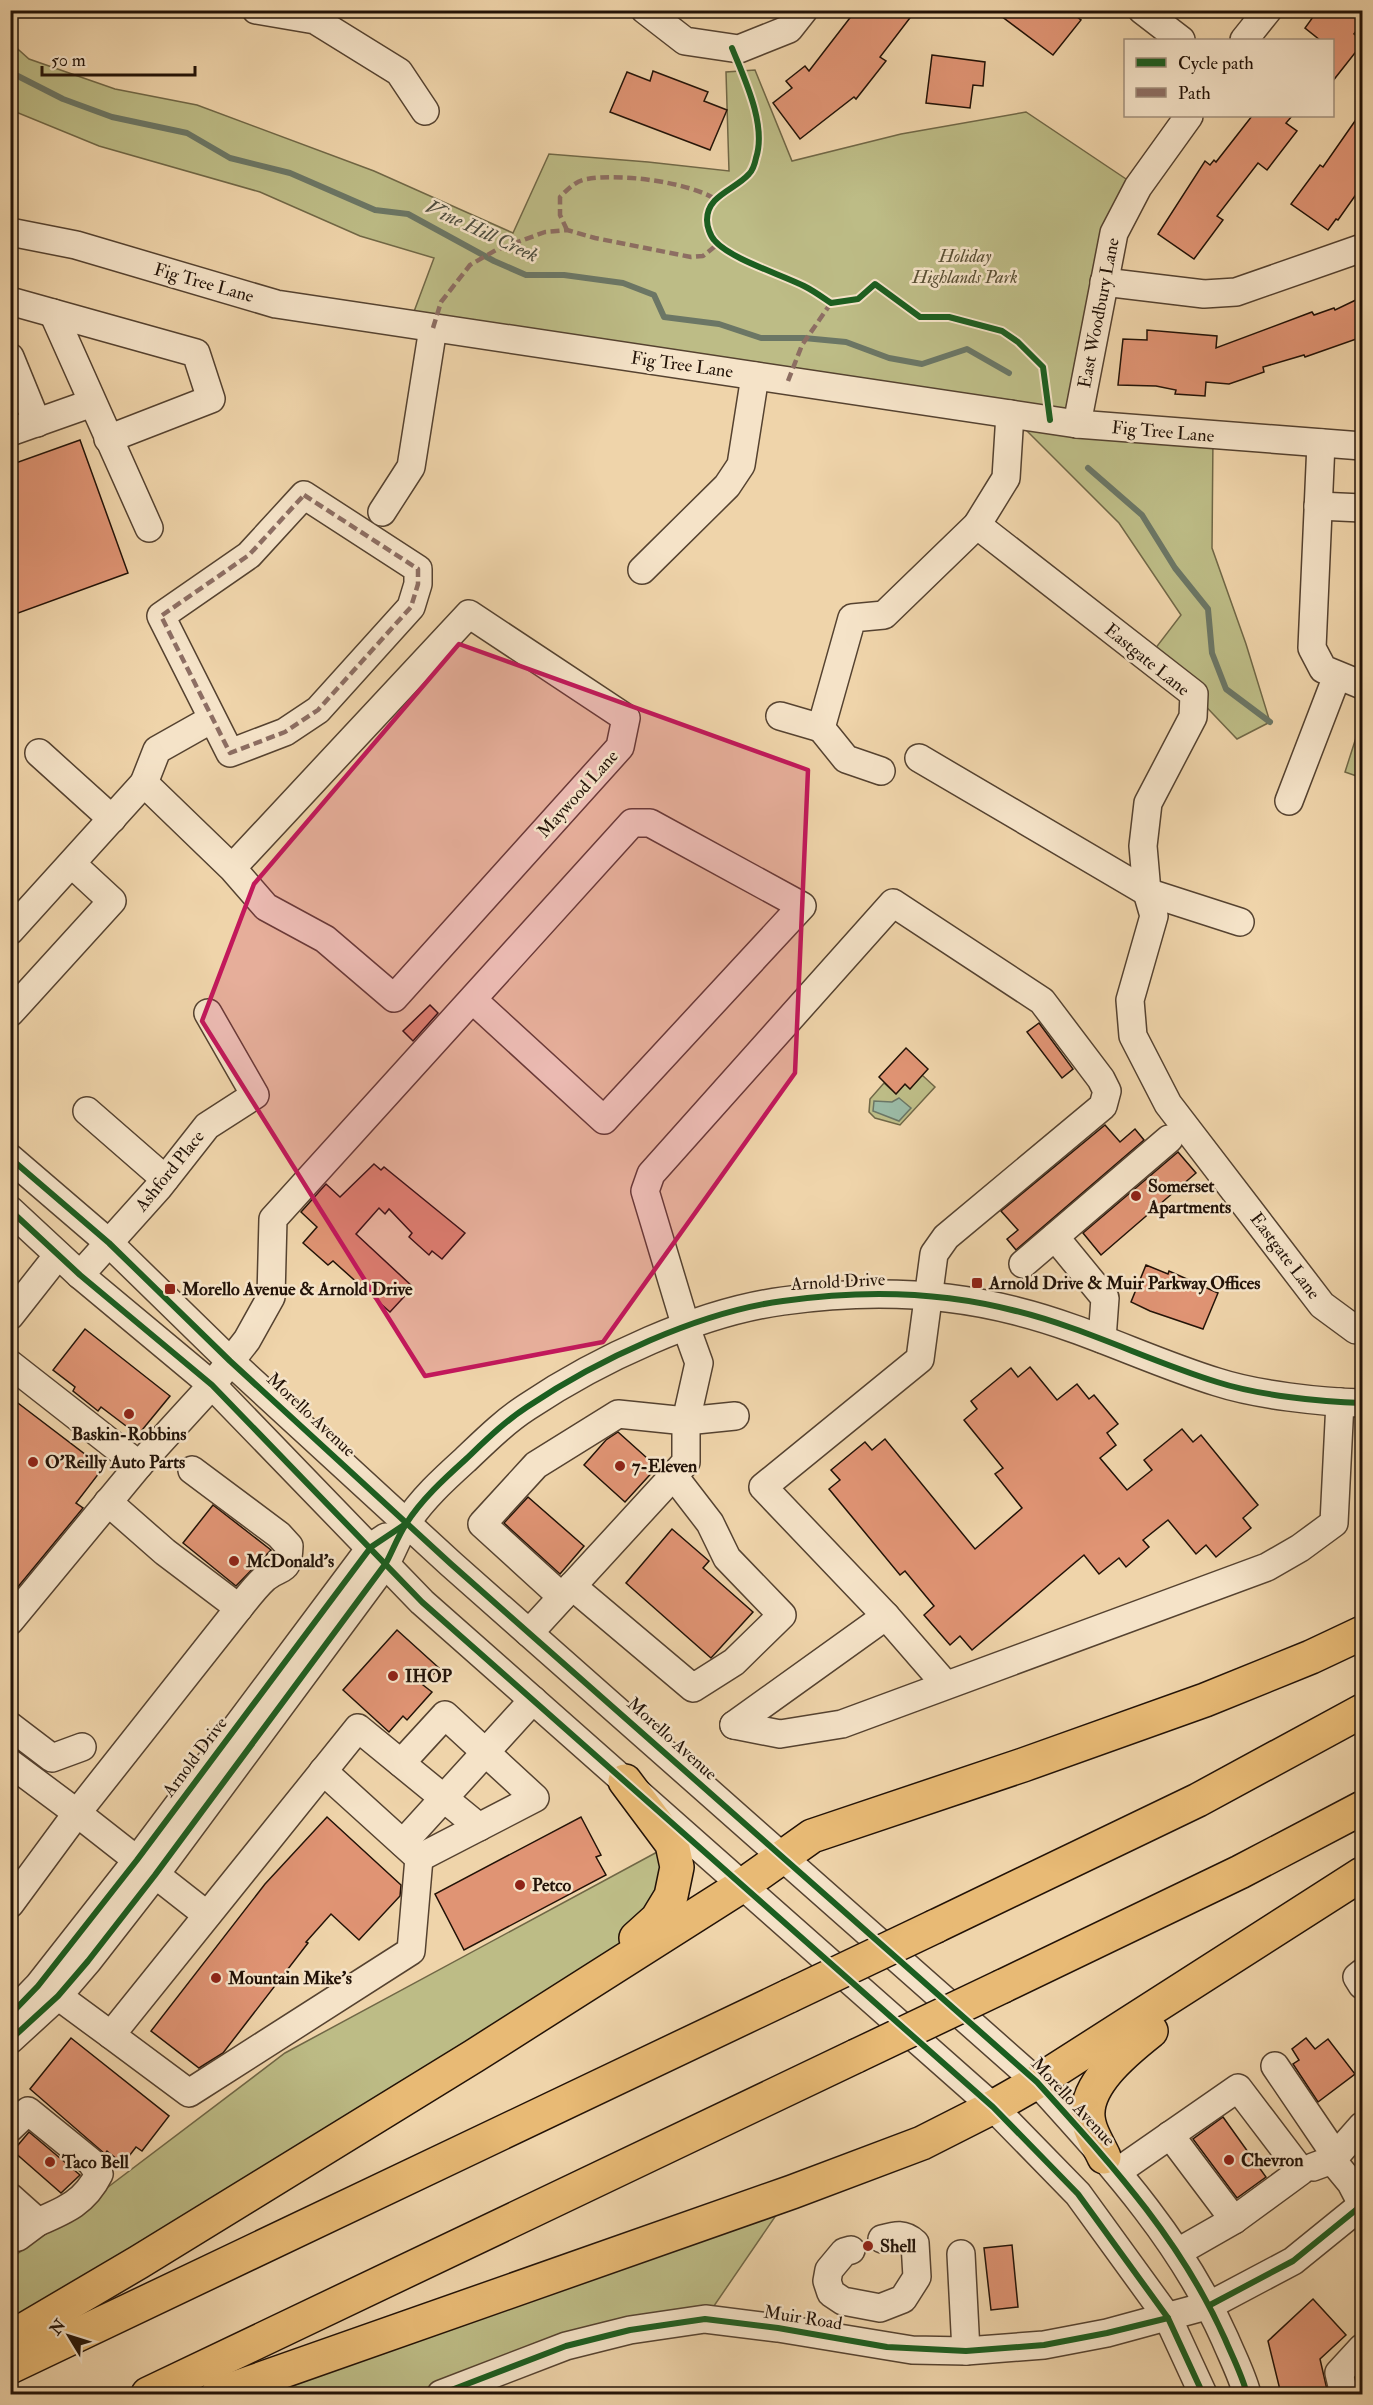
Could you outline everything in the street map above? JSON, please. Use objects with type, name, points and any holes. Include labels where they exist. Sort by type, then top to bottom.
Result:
[{"type":"highway","points":[[10,2338],[139,2262],[443,2074],[743,1885],[812,1836],[1023,1765],[1205,1700],[1301,1661],[1362,1633]]},
{"type":"highway","points":[[10,2367],[1198,1800],[1362,1711]]},
{"type":"highway","points":[[605,1971],[657,1919],[671,1896],[677,1867],[672,1844],[625,1781]]},
{"type":"highway","points":[[147,2394],[1240,1872],[1362,1808]]},
{"type":"highway","points":[[218,2394],[803,2188],[922,2143],[1037,2082],[1362,1874]]},
{"type":"highway","points":[[1111,2165],[1088,2122],[1091,2098],[1102,2077],[1118,2057],[1164,2020],[1199,1979]]},
{"type":"street","points":[[256,10],[315,20],[399,72],[425,111]]},
{"type":"street","points":[[645,10],[685,40],[739,49],[789,29],[804,10]]},
{"type":"street","points":[[1142,10],[1180,39]]},
{"type":"street","points":[[1245,39],[1268,10]]},
{"type":"street","name":"East Woodbury Lane","points":[[1077,424],[1114,232],[1138,187],[1188,117]]},
{"type":"street","name":"Fig Tree Lane","points":[[10,232],[76,245],[276,304],[1077,424],[1362,446]]},
{"type":"street","points":[[1104,282],[1204,294],[1236,292],[1362,248]]},
{"type":"street","points":[[10,301],[196,353],[211,399],[108,439]]},
{"type":"street","points":[[53,313],[149,528]]},
{"type":"street","points":[[382,512],[411,466],[433,328]]},
{"type":"street","points":[[10,357],[37,423]]},
{"type":"street","points":[[642,570],[727,486],[741,465],[755,376]]},
{"type":"street","points":[[10,432],[92,403]]},
{"type":"street","points":[[821,728],[852,618],[884,615],[977,525],[1006,478],[1010,414]]},
{"type":"street","points":[[1321,443],[1312,648],[1323,669],[1362,685]]},
{"type":"street","points":[[304,495],[418,569],[418,584],[411,607],[318,710],[285,732],[230,753],[212,719],[161,616],[249,555],[304,495]]},
{"type":"street","points":[[1318,506],[1362,508]]},
{"type":"street","name":"Eastgate Lane","points":[[977,525],[1194,694],[1193,717],[1148,803],[1143,846],[1147,892],[1154,916],[1130,1000],[1133,1036],[1168,1104],[1322,1305],[1356,1330],[1362,1330]]},
{"type":"street","name":"Maywood Lane","points":[[144,783],[232,868],[266,907],[326,939],[394,998],[620,747],[626,718],[469,614],[232,868]]},
{"type":"street","points":[[1289,801],[1337,676]]},
{"type":"street","points":[[780,716],[821,728],[846,759],[881,771]]},
{"type":"street","points":[[10,931],[144,783],[156,750],[212,719]]},
{"type":"street","points":[[39,753],[112,819]]},
{"type":"street","points":[[919,758],[1147,892],[1240,922]]},
{"type":"street","points":[[10,1621],[139,1465],[212,1385],[247,1340],[271,1297],[273,1219],[632,823],[650,823],[802,906],[604,1120],[472,1000]]},
{"type":"street","points":[[14,1003],[112,901],[72,864]]},
{"type":"street","points":[[529,1633],[686,1462],[686,1421],[699,1362],[686,1327],[645,1191],[651,1174],[893,903],[1042,1001],[1101,1079],[1107,1091],[1103,1106],[946,1237],[934,1254],[920,1359],[763,1487],[886,1616],[945,1684]]},
{"type":"street","name":"Ashford Place","points":[[80,1275],[165,1179],[207,1126],[255,1095],[208,1014]]},
{"type":"street","points":[[87,1112],[165,1179]]},
{"type":"street","points":[[1023,1264],[1169,1139]]},
{"type":"street","name":"Morello Avenue","points":[[10,1158],[109,1243],[230,1361],[406,1523],[1037,2082],[1158,2222],[1210,2305],[1247,2394]]},
{"type":"street","points":[[10,1210],[80,1275],[212,1385],[422,1602],[993,2107],[1078,2194],[1168,2318],[1203,2394]]},
{"type":"street","points":[[1055,1237],[1105,1298],[1102,1339]]},
{"type":"street","points":[[10,1316],[58,1255]]},
{"type":"street","name":"Arnold Drive","points":[[10,2040],[58,1996],[146,1867],[379,1555],[439,1483],[504,1424],[527,1407],[599,1365],[686,1327],[735,1311],[782,1301],[876,1293],[928,1296],[1016,1311],[1102,1339],[1220,1383],[1281,1395],[1351,1402]]},
{"type":"street","points":[[10,1364],[139,1465]]},
{"type":"street","points":[[886,1616],[734,1725],[780,1734],[842,1724],[945,1684],[1267,1567],[1300,1548],[1334,1523],[1351,1402]]},
{"type":"street","points":[[674,1475],[710,1523],[727,1558],[782,1615],[734,1662],[693,1688],[482,1524],[536,1465],[618,1414],[686,1421],[735,1416]]},
{"type":"street","points":[[10,1904],[77,1813],[239,1608],[267,1577],[282,1570],[289,1560],[289,1546],[279,1535],[192,1470]]},
{"type":"street","points":[[108,1502],[165,1552],[239,1608]]},
{"type":"street","points":[[58,1996],[189,2093],[411,1951],[411,1851],[444,1799],[533,1700]]},
{"type":"street","points":[[401,1763],[445,1715],[535,1798],[479,1827],[411,1851]]},
{"type":"street","points":[[10,1726],[52,1758],[82,1747]]},
{"type":"street","points":[[111,2035],[358,1728],[479,1827]]},
{"type":"street","points":[[10,1763],[207,1915]]},
{"type":"street","points":[[323,1771],[411,1851]]},
{"type":"street","name":"Arnold Drive","points":[[10,2015],[146,1867]]},
{"type":"street","points":[[1362,1973],[1357,1977],[1362,1984]]},
{"type":"street","points":[[1275,2066],[1352,2183],[1362,2205]]},
{"type":"street","points":[[1111,2165],[1170,2135],[1238,2088],[1301,2171]]},
{"type":"street","points":[[10,2238],[18,2237],[38,2222],[65,2210],[92,2189],[99,2174],[91,2162],[28,2111],[15,2123]]},
{"type":"street","points":[[1178,2252],[1234,2220],[1301,2171],[1334,2158],[1362,2126]]},
{"type":"street","points":[[1170,2135],[1234,2220]]},
{"type":"street","points":[[10,2197],[38,2222]]},
{"type":"street","name":"Muir Road","points":[[441,2394],[566,2346],[630,2330],[705,2319],[778,2328],[887,2347],[966,2351],[1044,2345],[1107,2333],[1210,2305],[1293,2261],[1362,2205]]},
{"type":"street","points":[[851,2250],[844,2252],[829,2270],[827,2281],[831,2293],[843,2301],[880,2308],[903,2299],[917,2277],[915,2243],[908,2236],[882,2238]]},
{"type":"street","points":[[917,2277],[962,2266],[966,2351]]},
{"type":"street","points":[[1344,2394],[1339,2373],[1362,2348]]},
{"type":"highlighted area","points":[[459,644],[808,770],[795,1073],[603,1342],[425,1376],[202,1021],[254,884]]},
{"type":"green space","name":"Holiday Highlands Park","points":[[10,42],[29,59],[115,89],[197,105],[374,171],[513,233],[549,154],[729,171],[726,72],[755,70],[792,161],[901,134],[1026,112],[1138,187],[1077,424],[1213,436],[1212,548],[1246,644],[1270,722],[1237,739],[1194,694],[1148,658],[1181,615],[1119,523],[1010,414],[409,325],[434,258],[360,236],[260,192],[99,146],[11,110]]},
{"type":"green space","points":[[1362,719],[1362,778],[1345,772]]},
{"type":"green space","points":[[922,1075],[935,1087],[900,1125],[875,1118],[869,1112],[870,1099],[884,1083],[896,1094],[905,1084],[910,1089]]},
{"type":"green space","points":[[672,1844],[677,1867],[638,1936],[11,2338],[10,2259],[285,2053]]},
{"type":"green space","points":[[792,2192],[705,2319],[441,2394],[218,2394]]},
{"type":"shaded area","points":[[899,1098],[911,1108],[899,1121],[873,1111],[874,1101],[892,1102]]},
{"type":"building","points":[[856,10],[916,10],[880,57],[886,61],[856,99],[854,97],[800,139],[773,103],[792,88],[786,81],[805,66],[809,71]]},
{"type":"building","points":[[993,10],[1068,10],[1081,20],[1053,55]]},
{"type":"building","points":[[1318,10],[1362,10],[1362,23],[1354,34],[1362,41],[1362,44],[1334,79],[1334,39],[1319,39],[1305,28]]},
{"type":"building","points":[[932,55],[985,62],[983,86],[973,85],[970,108],[926,103]]},
{"type":"building","points":[[653,71],[708,92],[704,101],[727,110],[710,150],[610,112],[627,72],[650,81]]},
{"type":"building","points":[[1362,111],[1362,186],[1328,230],[1291,204],[1320,165],[1323,167]]},
{"type":"building","points":[[1251,117],[1291,117],[1286,123],[1297,131],[1267,170],[1258,163],[1217,216],[1223,220],[1194,259],[1158,234],[1205,161],[1210,165],[1214,160],[1216,162]]},
{"type":"building","points":[[1362,297],[1362,337],[1305,357],[1304,355],[1263,367],[1264,372],[1229,384],[1206,382],[1205,396],[1175,394],[1176,390],[1156,386],[1118,385],[1123,339],[1147,340],[1147,330],[1217,336],[1216,348],[1312,312],[1314,315],[1334,308],[1335,310]]},
{"type":"building","points":[[80,440],[128,573],[10,616],[10,465]]},
{"type":"building","points":[[430,1005],[438,1013],[413,1041],[403,1031]]},
{"type":"building","points":[[1039,1023],[1073,1069],[1062,1078],[1027,1032]]},
{"type":"building","points":[[906,1048],[928,1069],[910,1089],[905,1084],[896,1094],[879,1077]]},
{"type":"building","points":[[1105,1125],[1120,1142],[1135,1129],[1144,1140],[1016,1250],[1007,1239],[1018,1230],[1001,1211]]},
{"type":"building","name":"Somerset Apartments","points":[[1178,1152],[1196,1173],[1101,1255],[1083,1233]]},
{"type":"building","points":[[374,1164],[381,1170],[384,1167],[465,1233],[442,1259],[432,1251],[429,1255],[409,1237],[412,1233],[389,1209],[385,1214],[379,1208],[356,1234],[413,1287],[390,1312],[333,1261],[328,1265],[303,1243],[317,1227],[301,1212],[326,1184],[340,1197]]},
{"type":"building","points":[[1146,1265],[1168,1274],[1169,1271],[1218,1293],[1203,1329],[1131,1302]]},
{"type":"building","points":[[85,1329],[170,1396],[138,1435],[101,1407],[98,1411],[73,1391],[75,1387],[53,1370]]},
{"type":"building","points":[[1030,1367],[1057,1400],[1077,1384],[1089,1399],[1094,1395],[1118,1424],[1107,1433],[1116,1445],[1100,1458],[1127,1490],[1152,1470],[1144,1460],[1182,1429],[1193,1442],[1201,1435],[1258,1505],[1243,1518],[1251,1528],[1216,1557],[1206,1545],[1196,1554],[1168,1520],[1143,1540],[1149,1547],[1126,1567],[1119,1558],[1099,1574],[1084,1555],[972,1650],[960,1636],[950,1645],[924,1615],[934,1606],[905,1571],[900,1575],[829,1489],[840,1480],[831,1470],[865,1442],[872,1450],[885,1439],[975,1549],[1022,1508],[995,1474],[1003,1468],[964,1420],[977,1409],[971,1401],[1011,1368],[1018,1377]]},
{"type":"building","points":[[10,1397],[103,1468],[76,1503],[83,1508],[17,1588],[10,1583]]},
{"type":"building","name":"7-Eleven","points":[[618,1432],[657,1467],[625,1502],[584,1465],[606,1440]]},
{"type":"building","points":[[528,1497],[584,1546],[560,1574],[504,1523]]},
{"type":"building","name":"McDonald's","points":[[213,1505],[271,1550],[236,1586],[183,1543]]},
{"type":"building","points":[[672,1529],[709,1561],[703,1568],[753,1612],[711,1658],[626,1583]]},
{"type":"building","name":"IHOP","points":[[397,1630],[439,1668],[423,1685],[432,1692],[407,1720],[403,1716],[389,1732],[343,1690]]},
{"type":"building","points":[[327,1817],[401,1885],[400,1896],[359,1940],[331,1914],[306,1942],[308,1943],[223,2053],[199,2068],[151,2031],[265,1884]]},
{"type":"building","name":"Petco","points":[[581,1817],[601,1855],[596,1857],[606,1875],[464,1950],[435,1894]]},
{"type":"building","points":[[71,2038],[169,2116],[142,2151],[136,2147],[123,2164],[107,2151],[105,2154],[30,2089]]},
{"type":"building","points":[[1306,2038],[1315,2049],[1328,2039],[1355,2074],[1318,2102],[1293,2064],[1299,2060],[1292,2049]]},
{"type":"building","name":"Chevron","points":[[1223,2117],[1266,2177],[1237,2198],[1193,2139]]},
{"type":"building","name":"Taco Bell","points":[[29,2132],[80,2175],[61,2193],[13,2151]]},
{"type":"building","points":[[1012,2245],[1018,2307],[991,2310],[984,2248]]},
{"type":"building","points":[[1313,2299],[1346,2335],[1320,2359],[1328,2394],[1281,2394],[1268,2341]]},
{"type":"waterway","name":"Vine Hill Creek","points":[[10,72],[63,99],[112,117],[187,133],[230,158],[290,173],[375,210],[408,214],[494,261],[526,275],[564,275],[623,283],[654,295],[664,317],[719,324],[761,338],[804,338],[846,342],[889,358],[922,364],[967,349],[1009,373]]},
{"type":"waterway","name":"Vine Hill Creek","points":[[1088,468],[1142,515],[1175,568],[1208,609],[1212,653],[1226,689],[1270,722]]},
{"type":"marked path","points":[[567,230],[560,215],[560,197],[575,183],[587,179],[617,177],[653,180],[688,188],[715,199]]},
{"type":"marked path","points":[[433,328],[441,302],[470,265],[496,250],[545,232],[567,230],[595,238],[691,257],[703,256],[718,244]]},
{"type":"marked path","points":[[788,381],[802,345],[831,303]]},
{"type":"marked path","points":[[304,495],[418,569],[418,584],[411,607],[318,710],[285,732],[230,753],[161,616],[249,555],[304,495]]},
{"type":"cycle path","points":[[732,48],[753,102],[759,131],[759,145],[750,173],[717,199],[708,212],[710,234],[715,241],[732,254],[804,286],[831,303],[858,299],[875,284],[920,317],[949,317],[1002,331],[1018,342],[1043,367],[1050,420]]},
{"type":"cycle path","points":[[10,1158],[109,1243],[230,1361],[451,1564],[1037,2082],[1117,2172],[1165,2235],[1207,2302],[1237,2366],[1247,2394]]},
{"type":"cycle path","points":[[10,1210],[80,1275],[212,1385],[422,1602],[993,2107],[1078,2194],[1168,2318],[1203,2394]]},
{"type":"cycle path","points":[[10,2040],[58,1996],[155,1875],[386,1563],[403,1529],[426,1498],[487,1439],[519,1413],[585,1372],[650,1340],[717,1316],[783,1301],[841,1295],[929,1296],[987,1304],[1042,1318],[1233,1387],[1289,1397],[1362,1403]]},
{"type":"cycle path","points":[[10,2015],[38,1986],[137,1860],[371,1547],[404,1525]]},
{"type":"cycle path","points":[[1210,2305],[1293,2261],[1362,2205]]},
{"type":"cycle path","points":[[441,2394],[566,2346],[630,2330],[705,2319],[778,2328],[887,2347],[966,2351],[1044,2345],[1168,2318]]},
{"type":"place","name":"Somerset Apartments","points":[[1136,1196]]},
{"type":"place","name":"Arnold Drive & Muir Parkway Offices","points":[[977,1283]]},
{"type":"place","name":"Morello Avenue & Arnold Drive","points":[[170,1289]]},
{"type":"place","name":"Baskin-Robbins","points":[[129,1414]]},
{"type":"place","name":"O'Reilly Auto Parts","points":[[33,1462]]},
{"type":"place","name":"7-Eleven","points":[[620,1466]]},
{"type":"place","name":"McDonald's","points":[[234,1561]]},
{"type":"place","name":"IHOP","points":[[393,1676]]},
{"type":"place","name":"Petco","points":[[520,1885]]},
{"type":"place","name":"Mountain Mike's","points":[[216,1978]]},
{"type":"place","name":"Chevron","points":[[1229,2160]]},
{"type":"place","name":"Taco Bell","points":[[50,2162]]},
{"type":"place","name":"Shell","points":[[868,2246]]}]
